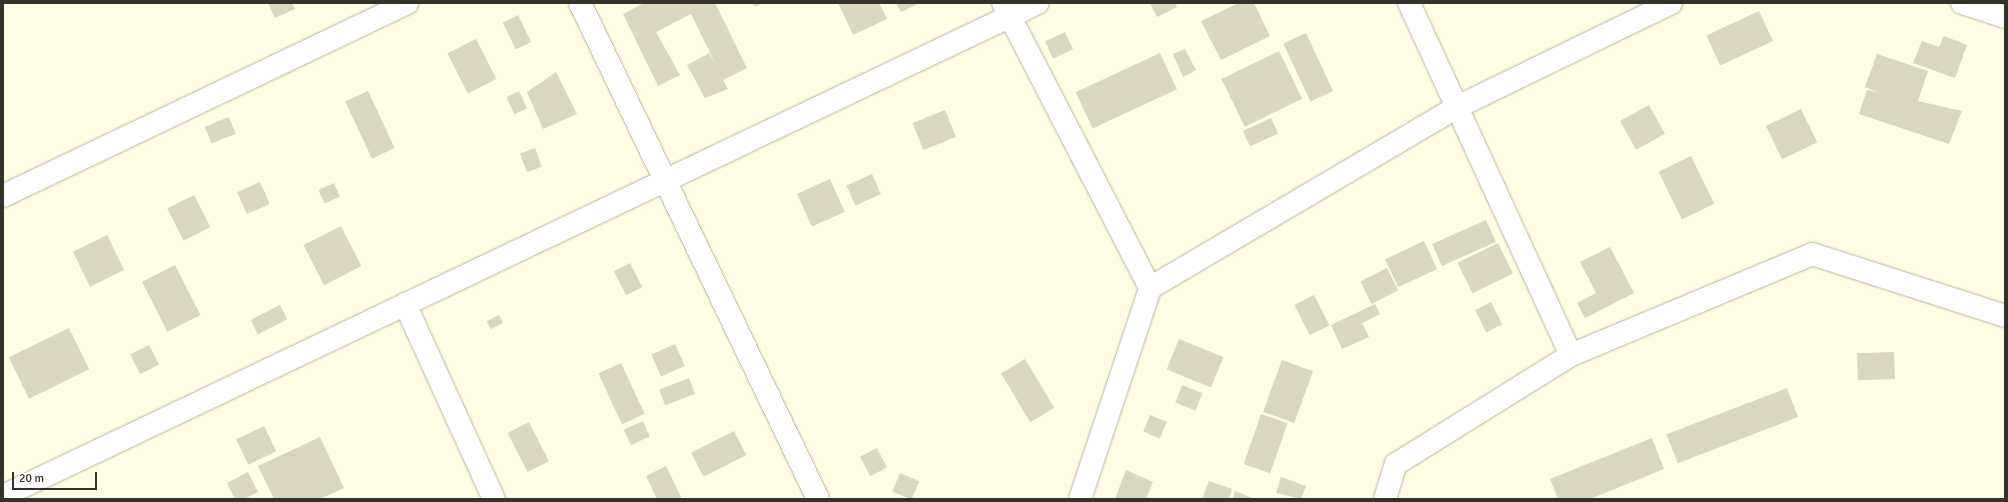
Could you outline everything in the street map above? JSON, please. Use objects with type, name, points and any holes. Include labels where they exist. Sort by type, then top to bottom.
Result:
[{"type":"street","points":[[3,196],[408,3]]},
{"type":"street","points":[[580,3],[818,499]]},
{"type":"street","points":[[3,496],[665,180],[1006,10],[1038,3]]},
{"type":"street","points":[[1410,3],[1571,355]]},
{"type":"street","points":[[1080,499],[1150,288],[1457,107],[1671,3]]},
{"type":"street","points":[[1962,3],[2005,17]]},
{"type":"street","points":[[1006,10],[1150,288]]},
{"type":"street","points":[[1385,499],[1396,464],[1571,355],[1812,254],[2005,316]]},
{"type":"street","points":[[405,304],[494,499]]},
{"type":"building","points":[[268,3],[292,3],[295,9],[275,18]]},
{"type":"building","points":[[644,3],[715,3],[747,68],[723,80],[728,89],[705,98],[687,65],[709,53],[716,65],[691,14],[656,32],[680,75],[658,86],[623,14]]},
{"type":"building","points":[[753,3],[762,3],[755,7]]},
{"type":"building","points":[[838,3],[879,3],[887,19],[853,35]]},
{"type":"building","points":[[896,3],[920,3],[901,12]]},
{"type":"building","points":[[1150,3],[1175,3],[1177,7],[1157,17]]},
{"type":"building","points":[[1239,3],[1254,3],[1270,36],[1221,60],[1201,21]]},
{"type":"building","points":[[1759,11],[1773,41],[1720,65],[1706,36]]},
{"type":"building","points":[[518,15],[531,42],[516,49],[503,22]]},
{"type":"building","points":[[1065,32],[1073,49],[1053,59],[1045,41]]},
{"type":"building","points":[[1306,33],[1333,91],[1310,102],[1283,44]]},
{"type":"building","points":[[1944,36],[1967,45],[1955,78],[1913,63],[1922,41],[1939,47]]},
{"type":"building","points":[[476,39],[496,79],[468,94],[447,54]]},
{"type":"building","points":[[1185,49],[1196,70],[1183,77],[1173,54]]},
{"type":"building","points":[[1279,51],[1302,99],[1245,127],[1221,79]]},
{"type":"building","points":[[1160,53],[1177,89],[1093,129],[1076,92]]},
{"type":"building","points":[[1877,54],[1928,71],[1918,101],[1962,111],[1949,144],[1859,114],[1867,90],[1880,93],[1865,87]]},
{"type":"building","points":[[556,72],[577,114],[543,129],[527,92]]},
{"type":"building","points":[[368,91],[395,148],[372,159],[345,102]]},
{"type":"building","points":[[519,91],[527,108],[514,114],[506,97]]},
{"type":"building","points":[[1649,105],[1665,134],[1636,150],[1620,121]]},
{"type":"building","points":[[1801,109],[1817,142],[1782,159],[1766,126]]},
{"type":"building","points":[[945,110],[956,137],[923,150],[913,123]]},
{"type":"building","points":[[229,117],[236,134],[212,143],[205,127]]},
{"type":"building","points":[[1271,118],[1278,133],[1250,147],[1243,131]]},
{"type":"building","points":[[535,148],[542,167],[527,172],[520,153]]},
{"type":"building","points":[[1691,156],[1714,204],[1682,219],[1659,172]]},
{"type":"building","points":[[872,174],[881,194],[855,205],[846,185]]},
{"type":"building","points":[[830,179],[845,212],[812,227],[797,194]]},
{"type":"building","points":[[260,182],[270,204],[247,214],[237,192]]},
{"type":"building","points":[[334,183],[340,197],[324,203],[318,190]]},
{"type":"building","points":[[194,195],[210,227],[184,241],[167,209]]},
{"type":"building","points":[[1486,220],[1496,242],[1442,266],[1432,244]]},
{"type":"building","points":[[341,226],[361,266],[324,285],[304,245]]},
{"type":"building","points":[[107,235],[124,270],[90,287],[73,252]]},
{"type":"building","points":[[1424,241],[1437,269],[1398,287],[1385,259]]},
{"type":"building","points":[[1498,243],[1513,274],[1472,293],[1458,263]]},
{"type":"building","points":[[1610,247],[1634,293],[1585,318],[1577,303],[1596,293],[1580,262]]},
{"type":"building","points":[[630,263],[642,287],[626,295],[614,271]]},
{"type":"building","points":[[175,265],[200,315],[167,332],[142,282]]},
{"type":"building","points":[[1387,268],[1398,290],[1372,304],[1360,282]]},
{"type":"building","points":[[1314,295],[1329,325],[1310,335],[1294,305]]},
{"type":"building","points":[[1491,302],[1502,324],[1486,332],[1475,310]]},
{"type":"building","points":[[1375,304],[1380,314],[1362,323],[1369,337],[1342,349],[1331,325]]},
{"type":"building","points":[[280,305],[287,319],[258,334],[251,320]]},
{"type":"building","points":[[499,315],[503,323],[491,329],[487,321]]},
{"type":"building","points":[[69,328],[89,369],[29,399],[9,357]]},
{"type":"building","points":[[1179,339],[1224,357],[1211,388],[1167,370]]},
{"type":"building","points":[[675,344],[685,366],[661,377],[651,355]]},
{"type":"building","points":[[149,345],[159,365],[140,374],[130,355]]},
{"type":"building","points":[[1894,352],[1895,379],[1858,380],[1857,353]]},
{"type":"building","points":[[1025,359],[1054,408],[1030,422],[1001,373]]},
{"type":"building","points":[[1282,360],[1313,371],[1294,423],[1263,412]]},
{"type":"building","points":[[621,363],[645,414],[622,424],[598,374]]},
{"type":"building","points":[[689,378],[695,394],[665,405],[659,389]]},
{"type":"building","points":[[1182,385],[1203,393],[1196,411],[1175,403]]},
{"type":"building","points":[[1787,388],[1798,417],[1678,463],[1667,434]]},
{"type":"building","points":[[1261,414],[1287,423],[1270,473],[1244,464]]},
{"type":"building","points":[[1150,415],[1167,422],[1160,438],[1143,432]]},
{"type":"building","points":[[643,421],[650,437],[631,445],[624,430]]},
{"type":"building","points":[[529,422],[549,461],[528,472],[508,433]]},
{"type":"building","points":[[264,426],[276,451],[248,465],[236,440]]},
{"type":"building","points":[[734,431],[746,455],[703,477],[691,453]]},
{"type":"building","points":[[320,437],[344,488],[320,499],[274,499],[258,466]]},
{"type":"building","points":[[1652,438],[1664,469],[1590,499],[1558,499],[1550,479]]},
{"type":"building","points":[[877,448],[887,468],[870,476],[860,457]]},
{"type":"building","points":[[666,466],[682,499],[657,499],[646,476]]},
{"type":"building","points":[[1126,470],[1153,482],[1146,499],[1115,499]]},
{"type":"building","points":[[248,472],[258,492],[244,499],[235,499],[227,483]]},
{"type":"building","points":[[900,473],[919,481],[912,499],[892,491]]},
{"type":"building","points":[[1281,477],[1306,486],[1301,499],[1276,493]]},
{"type":"building","points":[[1209,481],[1232,489],[1229,499],[1202,499]]},
{"type":"building","points":[[1235,491],[1255,499],[1233,499]]}]
